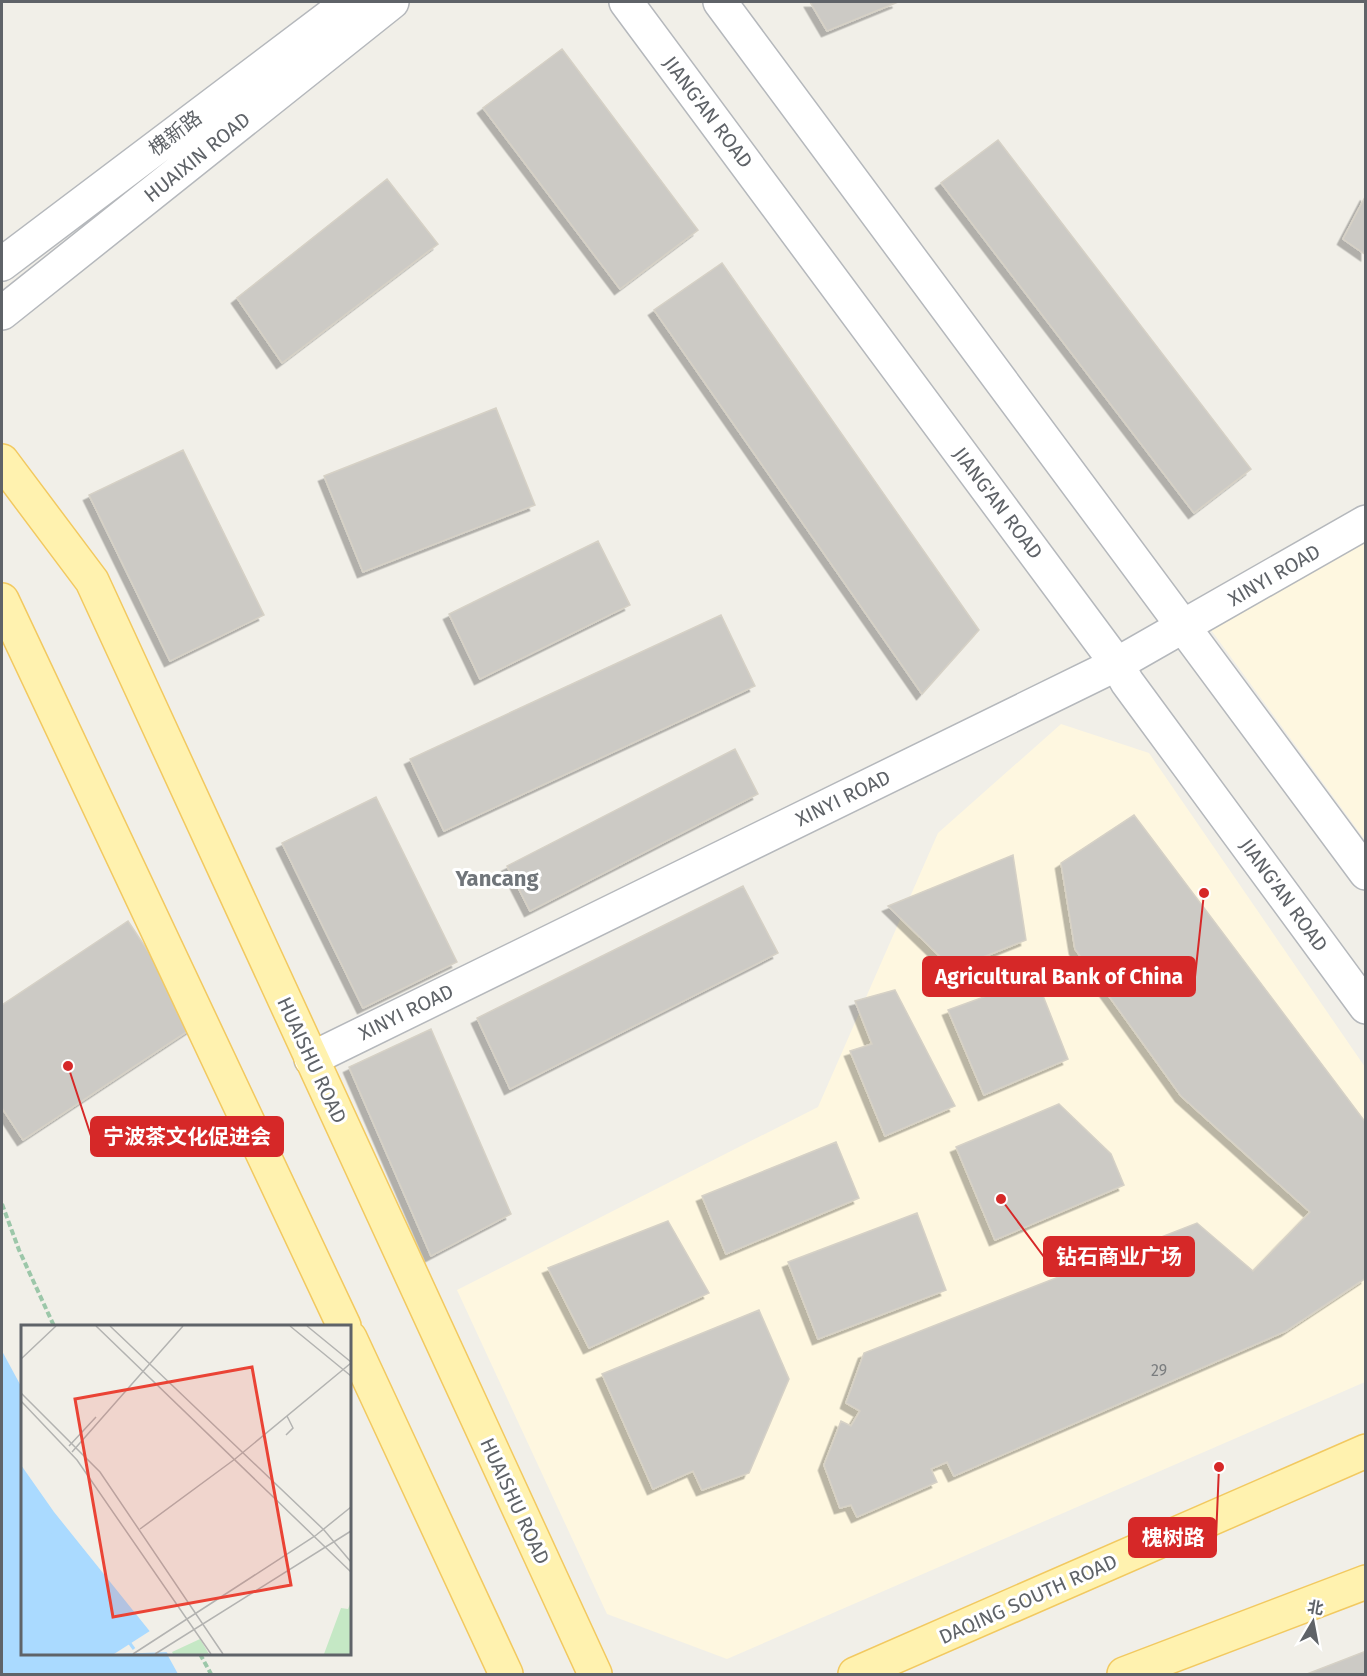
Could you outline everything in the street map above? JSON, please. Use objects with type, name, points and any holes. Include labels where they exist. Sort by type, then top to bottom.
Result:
[{"type":"main road","name":"HUAISHU ROAD","points":[[2,460],[92,581],[595,1674]]},
{"type":"main road","points":[[2,600],[282,1189],[344,1325]]},
{"type":"main road","points":[[351,1340],[506,1674]]},
{"type":"main road","name":"DAQING SOUTH ROAD","points":[[855,1674],[1365,1451]]},
{"type":"main road","points":[[1124,1674],[1365,1582]]},
{"type":"street","name":"槐新路","points":[[2,264],[349,2]]},
{"type":"street","name":"HUAIXIN ROAD","points":[[2,313],[392,2]]},
{"type":"street","name":"JIANG'AN ROAD","points":[[626,2],[1117,664],[1127,682],[1365,1007]]},
{"type":"street","points":[[720,2],[1365,873]]},
{"type":"street","name":"XINYI ROAD","points":[[311,1059],[1117,664],[1365,522]]},
{"type":"path","points":[[2,1204],[54,1325]]},
{"type":"path","points":[[201,1655],[211,1674]]},
{"type":"shaded area","points":[[1365,542],[1365,840],[1211,630]]},
{"type":"shaded area","points":[[1061,724],[1149,753],[1365,1067],[1365,1382],[727,1659],[607,1614],[457,1290],[818,1107],[938,833]]},
{"type":"water","points":[[2,1351],[21,1386],[21,1655],[168,1655],[178,1674],[2,1674]]},
{"type":"building","points":[[810,2],[898,2],[827,31]]},
{"type":"building","points":[[562,49],[698,230],[620,289],[483,108]]},
{"type":"building","points":[[998,140],[1251,469],[1194,513],[941,183]]},
{"type":"building","points":[[387,179],[438,244],[282,363],[237,298]]},
{"type":"building","points":[[1366,195],[1366,255],[1343,239]]},
{"type":"building","points":[[722,263],[979,630],[922,694],[654,310]]},
{"type":"building","points":[[496,408],[535,505],[363,572],[324,476]]},
{"type":"building","points":[[183,450],[264,615],[170,661],[89,495]]},
{"type":"building","points":[[598,541],[630,605],[480,679],[449,614]]},
{"type":"building","points":[[721,615],[755,686],[444,831],[410,759]]},
{"type":"building","points":[[735,749],[758,794],[530,911],[507,866]]},
{"type":"building","points":[[376,797],[457,962],[363,1008],[282,843]]},
{"type":"building","points":[[1134,815],[1366,1123],[1366,1278],[1286,1331],[954,1476],[947,1462],[931,1469],[937,1482],[857,1517],[851,1505],[840,1508],[824,1465],[841,1421],[851,1426],[860,1411],[846,1403],[864,1353],[1197,1223],[1253,1271],[1310,1212],[1181,1096],[1075,949],[1061,863]]},
{"type":"building","points":[[1013,855],[1026,940],[953,969],[888,906]]},
{"type":"building","points":[[743,886],[778,953],[510,1089],[477,1018]]},
{"type":"building","points":[[128,921],[197,1025],[23,1140],[2,1108],[2,1005]]},
{"type":"building","points":[[1036,978],[1068,1059],[984,1095],[948,1010]]},
{"type":"building","points":[[895,990],[955,1106],[885,1136],[850,1051],[872,1044],[855,1001]]},
{"type":"building","points":[[431,1029],[511,1214],[431,1256],[349,1067]]},
{"type":"building","points":[[1059,1104],[1111,1154],[1124,1185],[995,1240],[956,1147]]},
{"type":"building","points":[[836,1142],[859,1198],[726,1254],[702,1196]]},
{"type":"building","points":[[917,1213],[946,1290],[818,1339],[788,1262]]},
{"type":"building","points":[[668,1221],[709,1293],[589,1348],[548,1268]]},
{"type":"building","points":[[759,1310],[789,1379],[749,1473],[702,1490],[693,1471],[653,1489],[602,1374]]},
{"type":"building","points":[[1366,1651],[1366,1674],[1307,1674]]},
{"type":"place","name":"Agricultural Bank of China","points":[[1204,893]]},
{"type":"place","name":"宁波茶文化促进会","points":[[68,1066]]},
{"type":"place","name":"钻石商业广场","points":[[1001,1199]]},
{"type":"place","name":"槐树路","points":[[1219,1467]]},
{"type":"district","name":"Yancang","points":[[497,878]]}]
